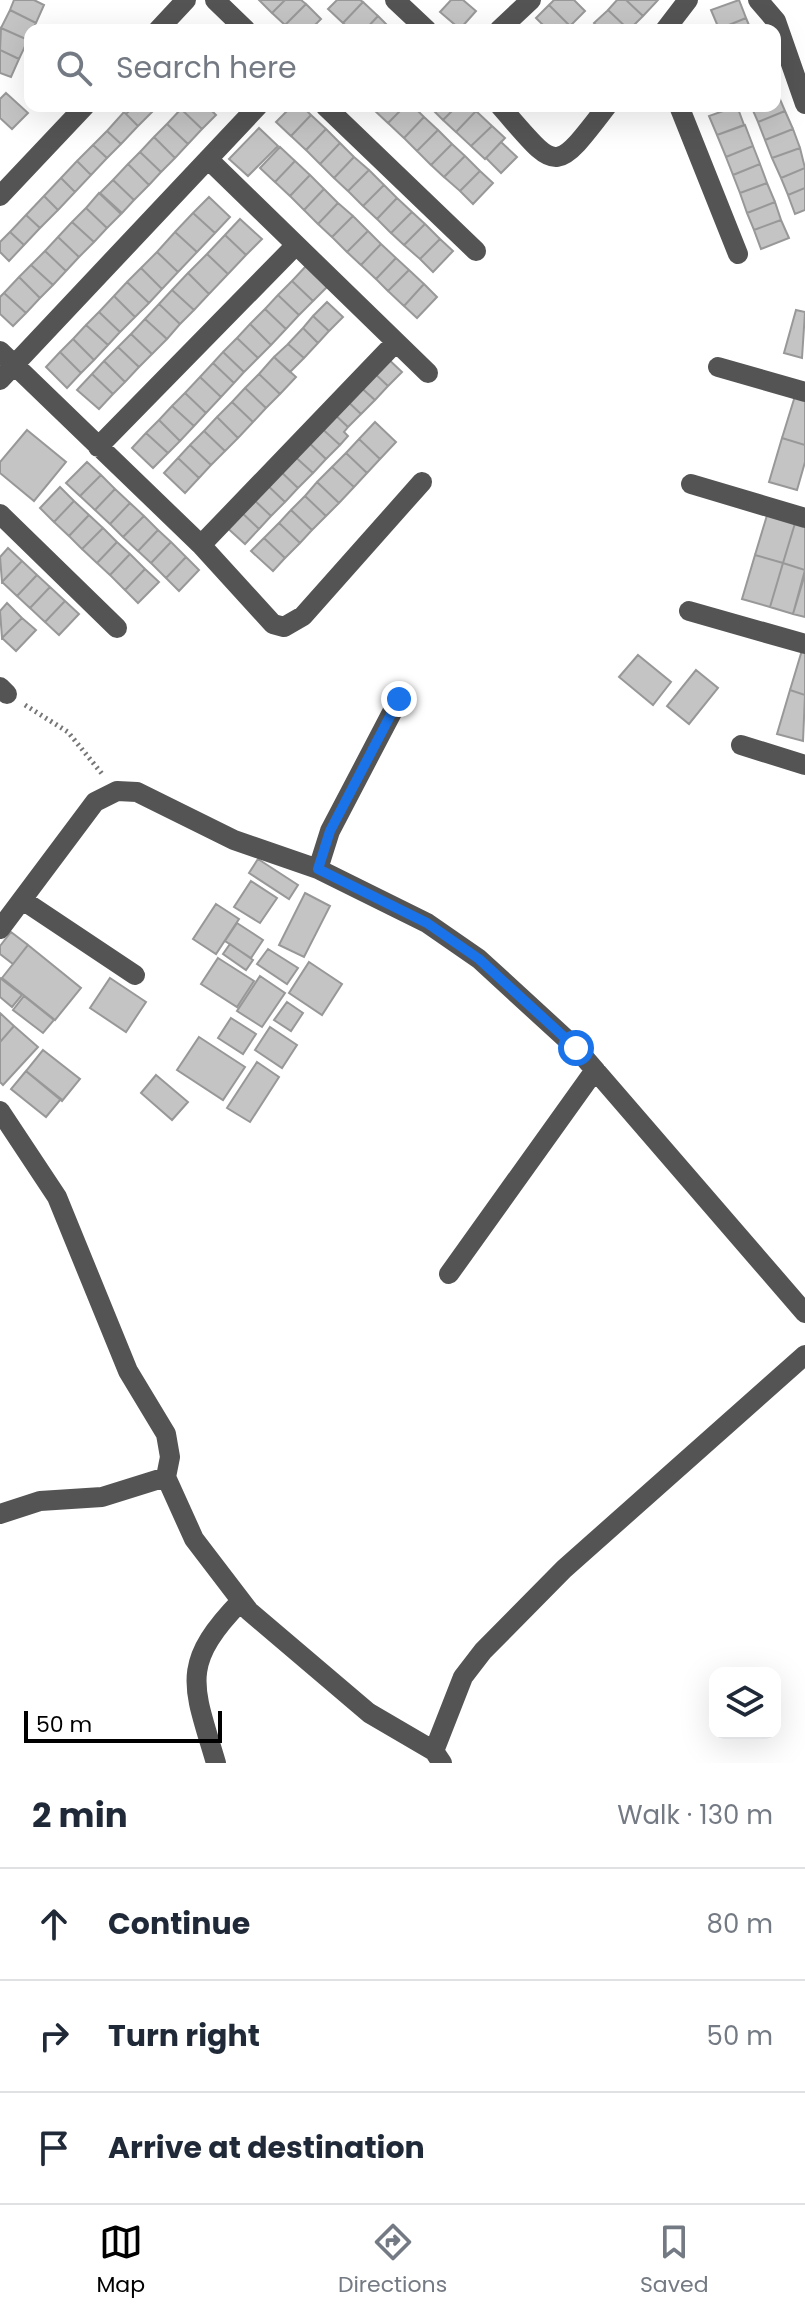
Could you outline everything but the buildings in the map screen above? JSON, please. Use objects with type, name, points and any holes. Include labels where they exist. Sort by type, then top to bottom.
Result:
[{"type":"street","points":[[164,24],[186,0]]},
{"type":"street","points":[[215,0],[240,24]]},
{"type":"street","points":[[395,0],[421,24]]},
{"type":"street","points":[[505,24],[531,0]]},
{"type":"street","points":[[670,24],[688,0]]},
{"type":"street","points":[[758,0],[777,24]]},
{"type":"street","points":[[781,35],[805,104]]},
{"type":"street","points":[[0,196],[79,112]]},
{"type":"street","points":[[252,112],[5,365],[98,447],[201,545],[273,624],[284,627],[303,616],[422,482]]},
{"type":"street","points":[[331,112],[476,251]]},
{"type":"street","points":[[505,112],[542,154],[557,158],[571,153],[602,112]]},
{"type":"street","points":[[681,112],[738,254]]},
{"type":"street","points":[[208,159],[428,373]]},
{"type":"street","points":[[98,447],[296,245]]},
{"type":"street","points":[[201,545],[396,342]]},
{"type":"street","points":[[718,367],[805,392]]},
{"type":"street","points":[[691,484],[805,518]]},
{"type":"street","points":[[0,514],[117,628]]},
{"type":"street","points":[[689,611],[805,644]]},
{"type":"street","points":[[318,869],[330,831],[399,699]]},
{"type":"street","points":[[741,745],[805,765]]},
{"type":"street","points":[[0,929],[24,901],[95,802],[117,791],[137,792],[234,840],[318,869],[427,923],[479,959],[595,1070],[805,1313]]},
{"type":"street","points":[[24,901],[135,975]]},
{"type":"street","points":[[449,1274],[595,1070]]},
{"type":"street","points":[[0,1111],[57,1197],[128,1371],[166,1434],[170,1457],[166,1477],[194,1539],[241,1601],[369,1713],[438,1757],[463,1677],[483,1651],[564,1569],[805,1355]]},
{"type":"street","points":[[0,1514],[40,1501],[102,1497],[166,1477]]},
{"type":"street","points":[[216,1763],[195,1689],[201,1653],[216,1627],[241,1601]]},
{"type":"path","points":[[4,691],[68,732],[117,791]]},
{"type":"route","points":[[399,699],[330,831],[318,869],[427,923],[479,959],[576,1048]]}]
